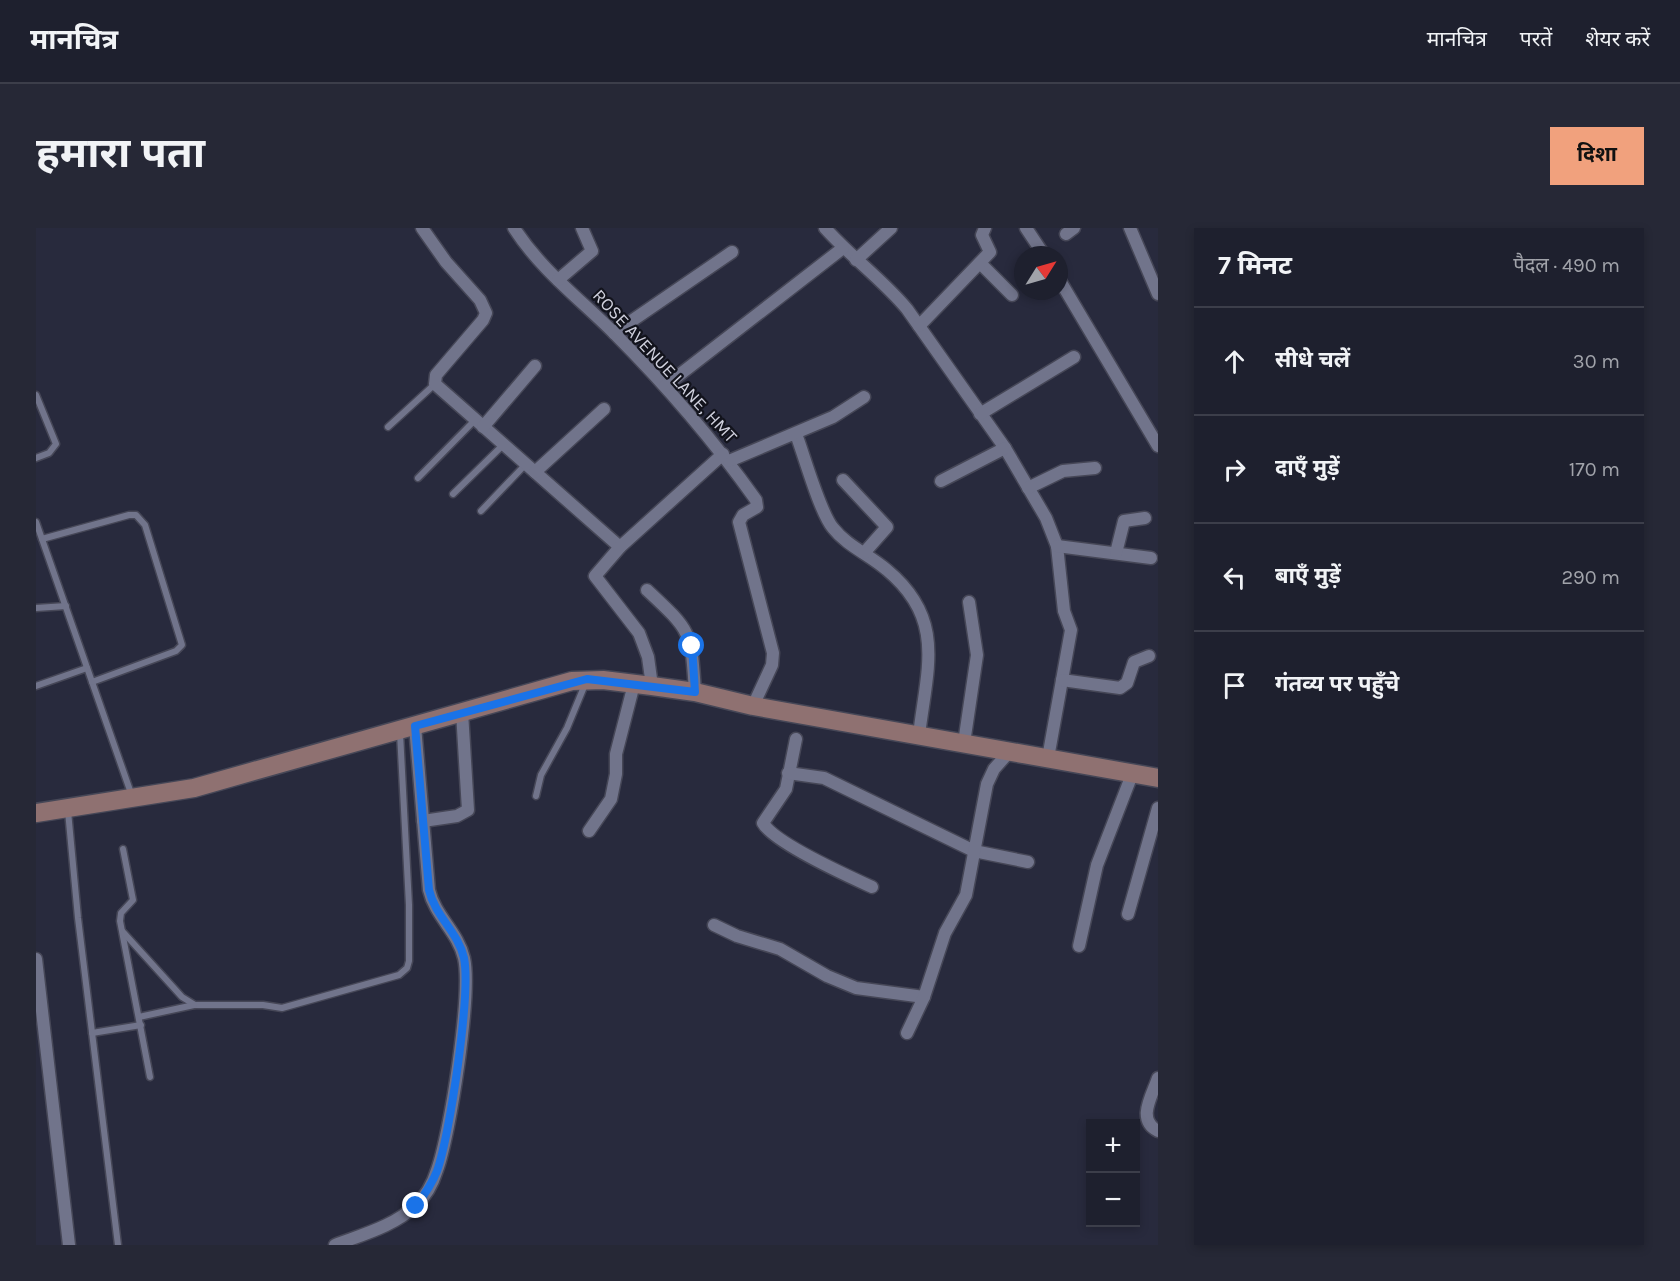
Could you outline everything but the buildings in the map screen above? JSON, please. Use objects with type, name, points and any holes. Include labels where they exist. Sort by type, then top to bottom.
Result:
[{"type":"street","points":[[422,228],[446,262],[480,300],[486,312],[483,320],[436,375],[435,384],[620,547]]},
{"type":"street","name":"ROSE AVENUE LANE, HMT","points":[[514,228],[535,257],[615,333],[664,386],[726,458],[758,503],[754,509],[742,515],[739,522],[772,653],[772,665],[753,706]]},
{"type":"street","points":[[558,280],[591,252],[592,249],[582,228]]},
{"type":"street","points":[[825,228],[843,248],[894,294],[919,326],[1005,448],[1046,518],[1057,546],[1064,611],[1071,630],[1048,758]]},
{"type":"street","points":[[856,260],[891,228]]},
{"type":"street","points":[[919,326],[991,249],[982,234],[985,228]]},
{"type":"street","points":[[1026,228],[1038,246]]},
{"type":"street","points":[[1130,228],[1158,294]]},
{"type":"street","points":[[664,386],[843,248]]},
{"type":"street","points":[[615,333],[732,252]]},
{"type":"street","points":[[980,263],[1012,295]]},
{"type":"street","points":[[1068,294],[1158,446]]},
{"type":"street","points":[[980,414],[1074,357]]},
{"type":"street","points":[[479,423],[535,366]]},
{"type":"street","points":[[652,686],[648,657],[639,633],[595,579],[597,572],[620,547],[726,458],[796,434],[833,417],[864,397]]},
{"type":"street","points":[[530,468],[604,409]]},
{"type":"street","points":[[796,434],[831,526],[904,585],[918,603],[927,626],[929,650],[919,735]]},
{"type":"street","points":[[941,481],[1005,448]]},
{"type":"street","points":[[1028,488],[1063,471],[1095,468]]},
{"type":"street","points":[[843,480],[887,527],[864,554]]},
{"type":"street","points":[[1116,554],[1124,521],[1144,518]]},
{"type":"street","points":[[1057,546],[1151,558]]},
{"type":"street","points":[[647,590],[677,617],[686,631],[692,646],[695,692]]},
{"type":"street","points":[[964,743],[977,656],[969,602]]},
{"type":"street","points":[[1062,681],[1120,688],[1127,684],[1134,662],[1149,656]]},
{"type":"street","points":[[36,813],[194,788],[587,679],[695,692],[753,706],[1158,777]]},
{"type":"street","points":[[589,831],[611,799],[616,774],[616,754],[634,684]]},
{"type":"street","points":[[423,821],[458,816],[468,810],[462,712]]},
{"type":"street","points":[[335,1245],[382,1227],[416,1206],[430,1188],[438,1168],[453,1092],[466,979],[459,944],[432,905],[423,821],[407,728]]},
{"type":"street","points":[[796,739],[786,789],[781,799],[764,819],[765,827],[825,865],[872,887]]},
{"type":"street","points":[[907,1033],[924,997],[945,933],[961,908],[966,895],[987,784],[994,769],[1010,751]]},
{"type":"street","points":[[1079,946],[1097,866],[1133,772]]},
{"type":"street","points":[[788,773],[824,778],[974,851],[1028,862]]},
{"type":"street","points":[[1128,914],[1158,808]]},
{"type":"street","points":[[714,925],[737,936],[780,949],[827,976],[856,988],[924,997]]},
{"type":"street","points":[[36,959],[69,1245]]},
{"type":"street","points":[[1158,1078],[1145,1115],[1147,1122],[1158,1131]]},
{"type":"lane","points":[[388,428],[435,384]]},
{"type":"lane","points":[[36,395],[56,444],[49,453],[36,458]]},
{"type":"lane","points":[[418,478],[479,423]]},
{"type":"lane","points":[[453,494],[504,445]]},
{"type":"lane","points":[[481,511],[530,468]]},
{"type":"lane","points":[[42,540],[129,515],[136,515],[145,525],[182,645],[176,651],[92,682]]},
{"type":"lane","points":[[36,522],[133,799]]},
{"type":"lane","points":[[36,608],[66,606]]},
{"type":"lane","points":[[36,686],[87,668]]},
{"type":"lane","points":[[536,796],[541,776],[567,729],[587,679]]},
{"type":"lane","points":[[139,1017],[195,1005],[263,1005],[282,1008],[399,975],[407,968],[409,905],[407,728]]},
{"type":"lane","points":[[68,808],[118,1245]]},
{"type":"lane","points":[[123,849],[133,900],[121,914],[123,932],[150,1077]]},
{"type":"lane","points":[[123,932],[182,997],[195,1005]]},
{"type":"lane","points":[[92,1033],[141,1025]]},
{"type":"route","points":[[416,1206],[430,1188],[438,1168],[453,1092],[466,979],[464,958],[459,944],[432,905],[415,726],[572,681],[587,679],[695,692],[692,646]]}]
